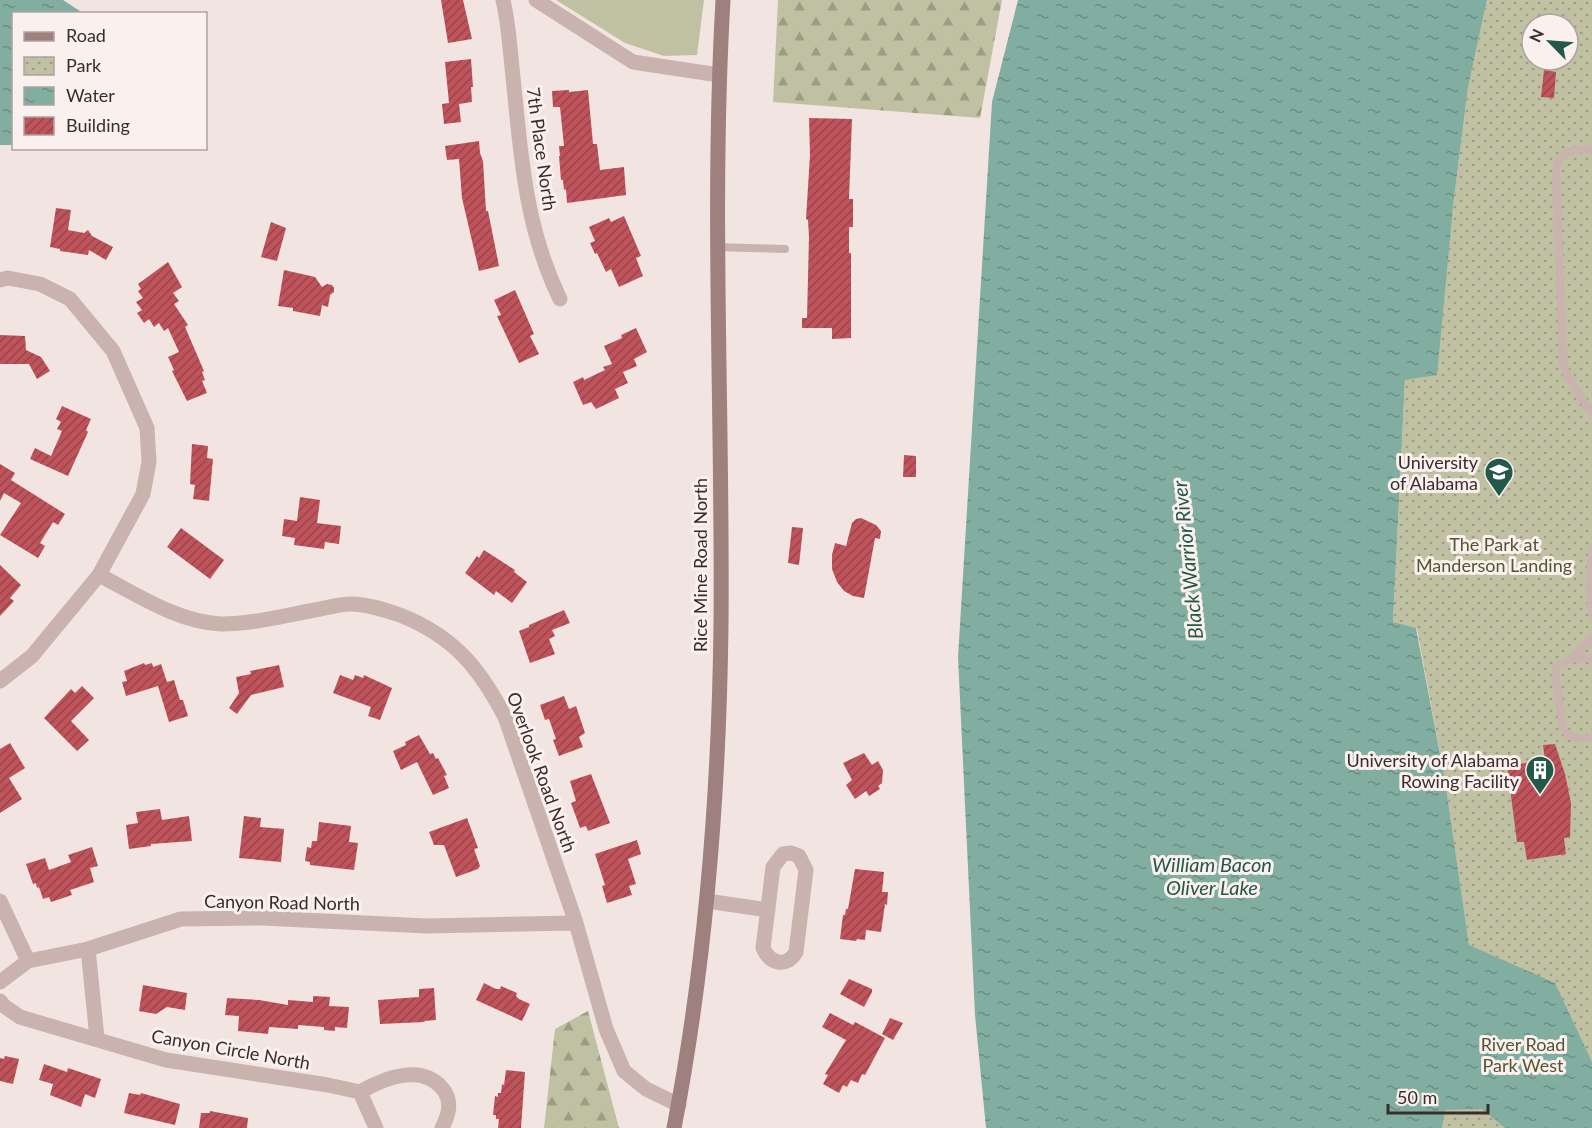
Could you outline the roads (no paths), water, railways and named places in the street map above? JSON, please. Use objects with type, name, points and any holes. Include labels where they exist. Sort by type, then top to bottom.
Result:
[{"type":"main road","name":"Rice Mine Road North","points":[[674,1128],[697,999],[707,901],[717,755],[721,624],[717,247],[719,75],[723,0]]},
{"type":"street","name":"7th Place North","points":[[503,0],[527,197],[534,231],[560,299]]},
{"type":"street","points":[[536,0],[633,62],[719,75]]},
{"type":"street","points":[[0,280],[8,278],[40,284],[70,299],[113,351],[147,428],[149,462],[143,494],[99,574],[32,656],[0,681]]},
{"type":"street","name":"Overlook Road North","points":[[99,574],[155,604],[186,617],[219,624],[253,621],[351,604],[384,609],[417,622],[446,640],[470,662],[490,688],[505,717],[576,923],[606,1029],[624,1071],[646,1089],[679,1105]]},
{"type":"street","points":[[791,853],[799,856],[806,870],[796,952],[787,962],[780,963],[773,960],[766,955],[763,948],[768,910],[773,867],[777,860],[783,854],[791,853]]},
{"type":"street","points":[[0,901],[28,961]]},
{"type":"street","points":[[707,901],[768,910]]},
{"type":"street","name":"Canyon Road North","points":[[0,982],[28,961],[88,949],[181,919],[262,918],[426,926],[576,923]]},
{"type":"street","points":[[88,949],[97,1038]]},
{"type":"street","name":"Canyon Circle North","points":[[0,1001],[20,1017],[166,1060],[360,1092]]},
{"type":"street","points":[[376,1128],[360,1092],[406,1074],[423,1075],[439,1083],[448,1098],[448,1114],[442,1128]]},
{"type":"lane","points":[[1592,149],[1564,153],[1556,168],[1563,362],[1567,376],[1592,414]]},
{"type":"lane","points":[[717,247],[785,249]]},
{"type":"lane","points":[[1592,549],[1592,614]]},
{"type":"lane","points":[[1570,660],[1592,637]]},
{"type":"lane","points":[[1592,659],[1562,662],[1555,672],[1566,735],[1572,738],[1592,738]]},
{"type":"water","points":[[0,0],[63,0],[81,12],[12,12],[12,145],[0,145]]},
{"type":"water","name":"William Bacon Oliver Lake","points":[[1018,0],[1487,0],[1468,88],[1453,207],[1437,375],[1405,380],[1393,622],[1416,628],[1445,780],[1469,945],[1555,983],[1592,1062],[1592,1128],[1505,1128],[1482,1109],[1445,1110],[1442,1128],[986,1128],[975,1015],[958,657],[992,102]]},
{"type":"place","name":"University of Alabama","points":[[1499,498]]},
{"type":"place","name":"University of Alabama Rowing Facility","points":[[1540,796]]},
{"type":"park label","name":"The Park at Manderson Landing","points":[[1494,554]]},
{"type":"park label","name":"River Road Park West","points":[[1523,1054]]},
{"type":"water label","name":"Black Warrior River","points":[[1187,560]]}]
